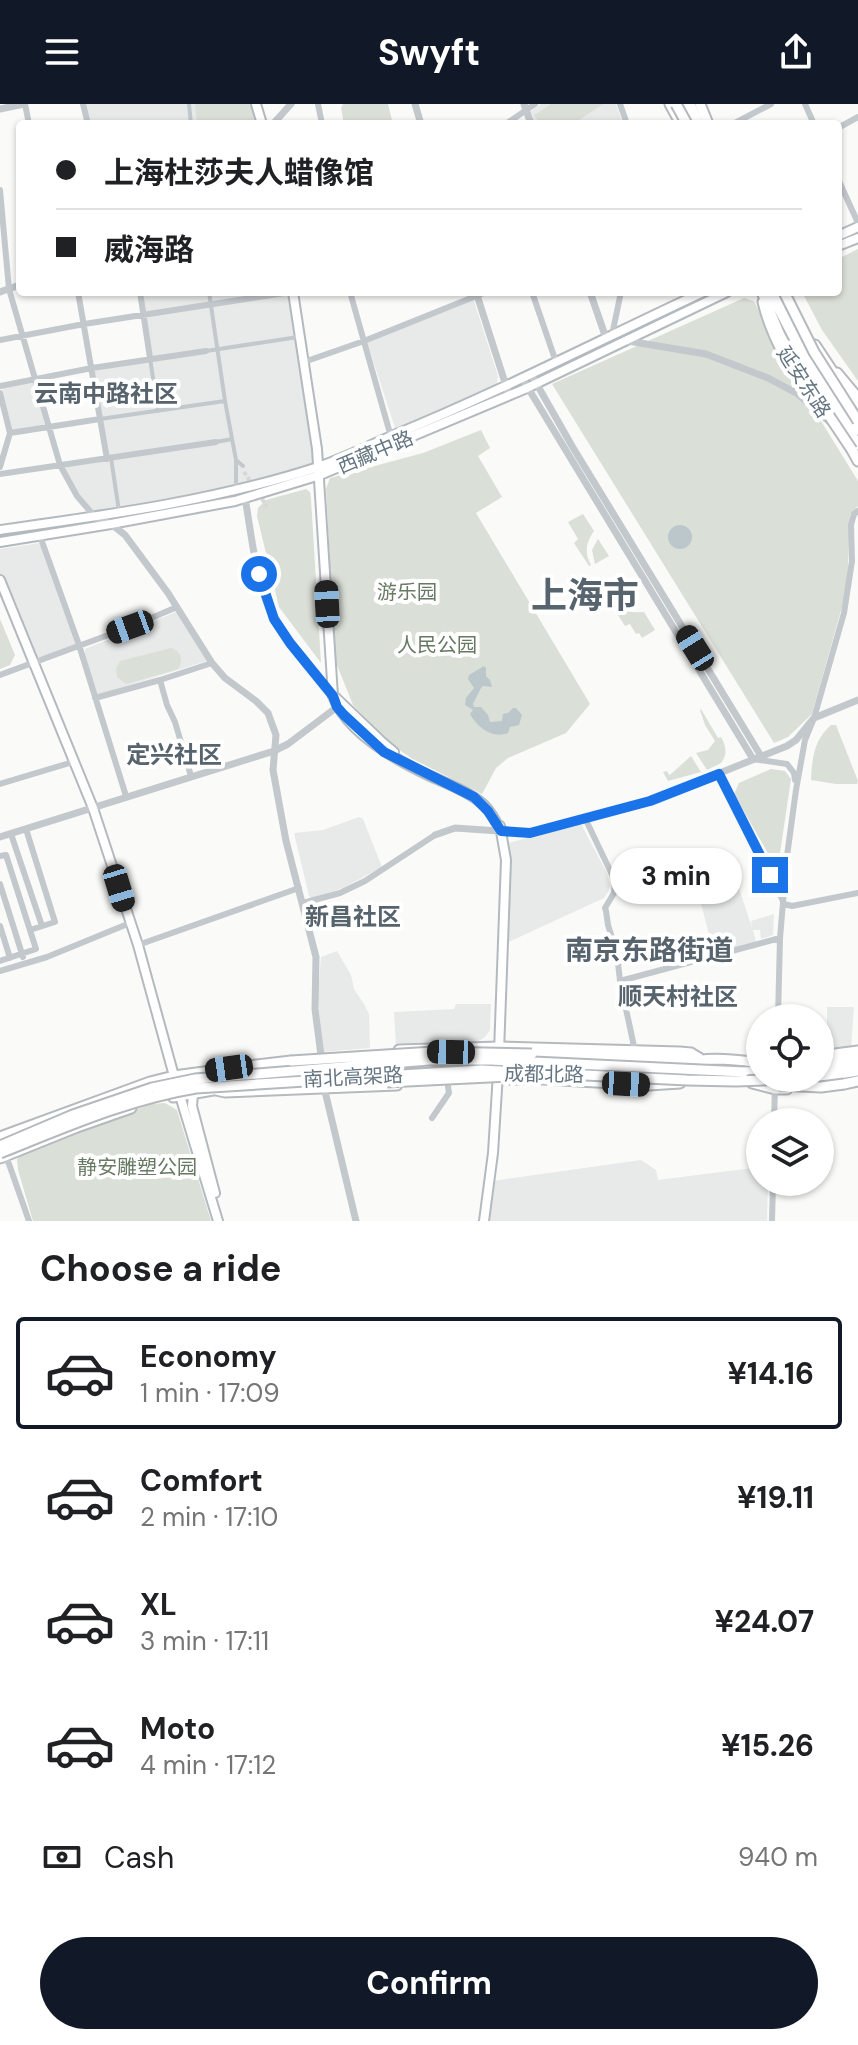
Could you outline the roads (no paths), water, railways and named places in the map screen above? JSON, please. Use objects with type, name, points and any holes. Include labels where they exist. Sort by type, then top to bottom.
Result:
[{"type":"main road","points":[[293,296],[319,471],[333,696],[360,731],[384,752],[479,801],[501,831],[506,860],[497,1076],[493,1153],[484,1221]]},
{"type":"main road","name":"西藏中路","points":[[0,542],[245,498],[319,471],[507,390],[522,378],[695,296]]},
{"type":"main road","name":"西藏中路","points":[[0,530],[120,513],[236,491],[319,471],[456,410],[507,390],[527,388],[719,296]]},
{"type":"main road","points":[[766,296],[779,333],[798,369],[857,453]]},
{"type":"main road","points":[[767,296],[857,453]]},
{"type":"main road","name":"延安东路","points":[[767,296],[836,422],[857,453],[858,468]]},
{"type":"main road","points":[[785,296],[858,425]]},
{"type":"main road","name":"延安东路","points":[[785,296],[858,425]]},
{"type":"main road","points":[[815,345],[858,410]]},
{"type":"main road","name":"延安东路","points":[[815,345],[858,398]]},
{"type":"main road","points":[[0,580],[93,808],[138,945],[174,1076],[220,1221]]},
{"type":"main road","points":[[332,675],[340,705]]},
{"type":"main road","points":[[0,1137],[174,1076],[291,1061],[435,1050],[498,1053]]},
{"type":"main road","points":[[345,1058],[435,1050],[498,1053],[635,1051],[691,1053],[699,1058]]},
{"type":"main road","points":[[405,1062],[435,1050],[446,1055]]},
{"type":"main road","points":[[469,1052],[699,1058]]},
{"type":"main road","name":"成都北路","points":[[229,1068],[274,1059],[498,1053],[515,1058],[660,1063],[691,1063],[699,1058],[746,1061]]},
{"type":"main road","name":"南北高架路","points":[[1,1153],[73,1115],[152,1088],[206,1078],[498,1053],[746,1072]]},
{"type":"main road","points":[[834,1057],[858,1058]]},
{"type":"main road","points":[[834,1063],[858,1058]]},
{"type":"main road","points":[[324,1084],[401,1085],[447,1080],[481,1070]]},
{"type":"main road","name":"南北高架路","points":[[1,1153],[155,1096],[234,1085],[481,1070],[746,1081]]},
{"type":"main road","points":[[524,1074],[543,1079]]},
{"type":"main road","points":[[399,1075],[425,1080]]},
{"type":"main road","points":[[216,1090],[225,1092],[497,1076],[649,1085],[672,1083]]},
{"type":"main road","name":"成都北路","points":[[497,1076],[658,1076],[672,1083],[746,1083]]},
{"type":"main road","points":[[1,1153],[156,1100],[216,1090],[524,1076],[672,1083]]},
{"type":"main road","points":[[834,1077],[858,1078]]},
{"type":"main road","points":[[736,1081],[812,1087],[838,1085],[858,1078]]},
{"type":"main road","points":[[834,1080],[858,1078]]},
{"type":"main road","points":[[834,1085],[858,1078]]},
{"type":"main road","points":[[193,1094],[192,1106],[220,1221]]},
{"type":"street","points":[[0,109],[24,104]]},
{"type":"street","points":[[277,120],[291,104]]},
{"type":"street","points":[[525,107],[535,104]]},
{"type":"street","points":[[741,120],[771,104]]},
{"type":"street","points":[[842,188],[858,225]]},
{"type":"street","points":[[0,190],[9,289],[60,465],[77,496],[95,517],[125,535],[177,607],[212,663],[225,678],[268,713],[276,735],[273,770],[286,841],[316,957],[315,1009],[324,1084],[356,1221]]},
{"type":"street","points":[[0,292],[16,286]]},
{"type":"street","points":[[79,296],[120,513]]},
{"type":"street","points":[[141,296],[158,411]]},
{"type":"street","points":[[210,296],[236,460],[236,491]]},
{"type":"street","points":[[0,340],[267,296]]},
{"type":"street","points":[[351,296],[391,437]]},
{"type":"street","points":[[304,362],[364,341],[471,296]]},
{"type":"street","points":[[477,296],[507,390]]},
{"type":"street","points":[[533,296],[556,362]]},
{"type":"street","points":[[592,296],[609,337]]},
{"type":"street","points":[[609,337],[620,296]]},
{"type":"street","points":[[0,386],[150,358],[301,337]]},
{"type":"street","points":[[622,342],[636,341],[692,351],[732,364],[786,386],[836,422]]},
{"type":"street","points":[[531,374],[757,758]]},
{"type":"street","points":[[522,378],[757,758],[787,764],[794,773],[796,790]]},
{"type":"street","points":[[0,393],[10,433],[0,467]]},
{"type":"street","points":[[10,433],[225,401]]},
{"type":"street","points":[[0,474],[232,439]]},
{"type":"street","points":[[236,460],[243,466]]},
{"type":"street","points":[[245,498],[259,574],[274,619],[333,696]]},
{"type":"street","points":[[778,1004],[787,856],[801,756],[848,597],[852,561],[851,525],[858,511]]},
{"type":"street","points":[[40,536],[79,645],[126,796]]},
{"type":"street","points":[[0,675],[177,607]]},
{"type":"street","points":[[95,698],[212,663]]},
{"type":"street","points":[[160,680],[191,776]]},
{"type":"street","points":[[303,903],[340,893],[365,881],[435,835],[455,828],[530,833],[650,801],[787,746],[814,718],[858,700]]},
{"type":"street","points":[[0,837],[274,751],[340,705]]},
{"type":"street","points":[[0,784],[73,762]]},
{"type":"street","points":[[719,774],[784,904],[792,906],[858,893]]},
{"type":"street","points":[[585,818],[615,881],[614,893],[605,908],[635,1051]]},
{"type":"street","points":[[26,829],[55,922],[30,930]]},
{"type":"street","points":[[11,834],[42,926]]},
{"type":"street","points":[[31,847],[3,856],[40,959]]},
{"type":"street","points":[[0,884],[4,907],[24,964]]},
{"type":"street","points":[[138,945],[299,888]]},
{"type":"street","points":[[0,971],[40,959],[130,923]]},
{"type":"street","points":[[0,926],[10,958]]},
{"type":"street","points":[[620,981],[780,938]]},
{"type":"street","points":[[0,961],[36,949]]},
{"type":"street","points":[[432,1118],[449,1093],[447,1080]]},
{"type":"street","points":[[1,1153],[29,1221]]},
{"type":"street","points":[[772,1221],[773,1196]]},
{"type":"tunnel","points":[[244,472],[252,484]]},
{"type":"tunnel","points":[[259,494],[267,507]]},
{"type":"district","name":"云南中路社区","points":[[106,393]]},
{"type":"district","name":"上海市","points":[[585,595]]},
{"type":"district","name":"定兴社区","points":[[174,754]]},
{"type":"district","name":"新昌社区","points":[[353,916]]},
{"type":"district","name":"南京东路街道","points":[[649,950]]},
{"type":"district","name":"顺天村社区","points":[[678,996]]},
{"type":"park label","name":"游乐园","points":[[407,592]]},
{"type":"park label","name":"人民公园","points":[[437,645]]},
{"type":"park label","name":"静安雕塑公园","points":[[137,1167]]}]
